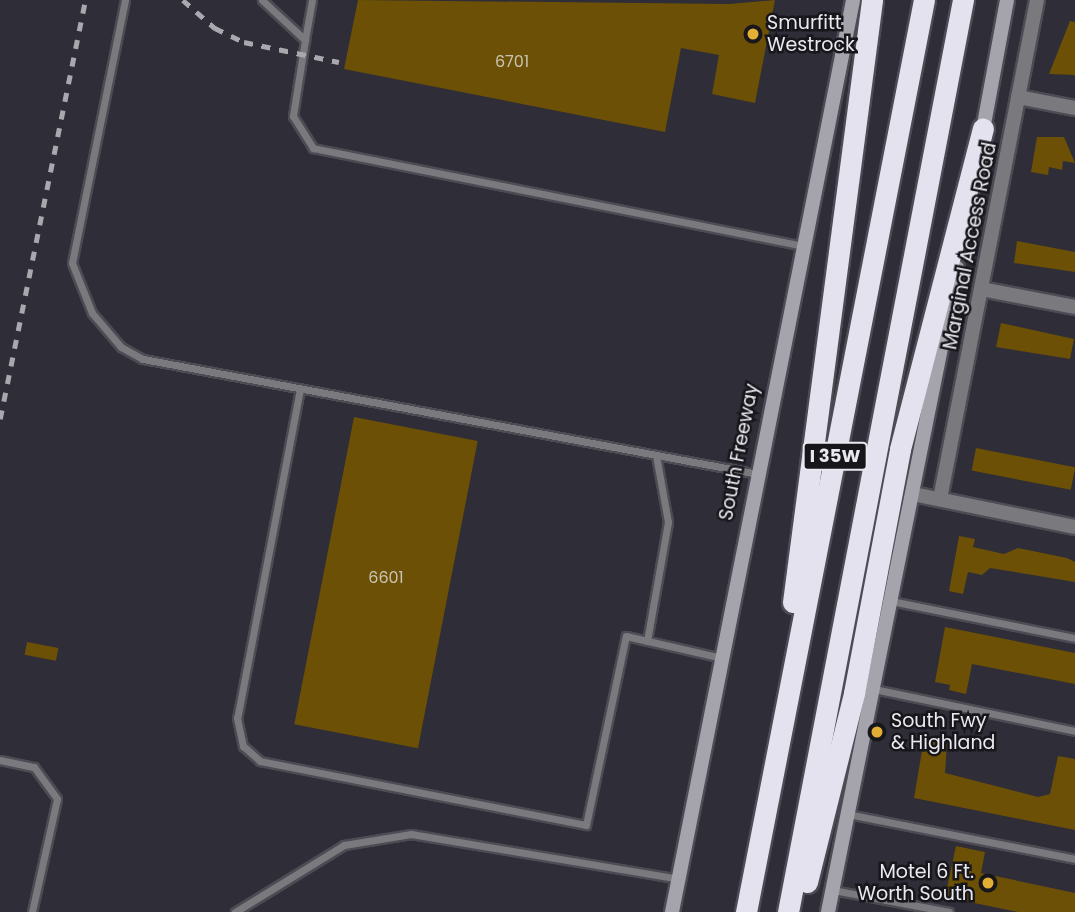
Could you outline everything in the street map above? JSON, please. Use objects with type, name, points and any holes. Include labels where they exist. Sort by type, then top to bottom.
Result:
[{"type":"highway","points":[[764,822],[872,0]]},
{"type":"highway","name":"I 35W","points":[[746,912],[924,0]]},
{"type":"highway","name":"I 35W","points":[[788,912],[963,0]]},
{"type":"highway","points":[[801,912],[854,693],[900,449],[983,129]]},
{"type":"main road","name":"South Freeway","points":[[672,912],[852,0]]},
{"type":"main road","points":[[828,912],[914,494],[1007,0]]},
{"type":"street","name":"Marginal Access Road","points":[[940,499],[1037,0]]},
{"type":"street","points":[[1018,97],[1075,108]]},
{"type":"street","points":[[981,289],[1075,307]]},
{"type":"street","points":[[914,494],[1075,527]]},
{"type":"lane","points":[[125,0],[75,243],[76,286],[121,347],[143,359],[758,474]]},
{"type":"lane","points":[[262,0],[305,40]]},
{"type":"lane","points":[[312,0],[293,116],[313,148],[803,246]]},
{"type":"lane","points":[[300,388],[237,718],[243,746],[260,761],[586,825],[622,644],[626,636],[723,659]]},
{"type":"lane","points":[[647,641],[668,522],[656,455]]},
{"type":"lane","points":[[891,601],[1075,638]]},
{"type":"lane","points":[[874,689],[1075,731]]},
{"type":"lane","points":[[0,760],[34,767],[57,799],[32,912]]},
{"type":"lane","points":[[848,814],[1075,859]]},
{"type":"lane","points":[[235,912],[344,845],[411,834],[679,879]]},
{"type":"lane","points":[[832,890],[949,912]]},
{"type":"building","points":[[358,0],[729,4],[775,0],[755,103],[712,94],[719,55],[681,48],[665,132],[344,69]]},
{"type":"building","points":[[1070,21],[1075,22],[1075,75],[1049,74]]},
{"type":"building","points":[[1037,137],[1064,137],[1075,163],[1063,161],[1062,170],[1049,167],[1048,175],[1031,172]]},
{"type":"building","points":[[1017,241],[1075,252],[1075,272],[1014,263]]},
{"type":"building","points":[[1001,323],[1074,339],[1070,359],[996,347]]},
{"type":"building","points":[[354,417],[478,441],[418,748],[294,724]]},
{"type":"building","points":[[976,448],[1075,467],[1071,490],[972,471]]},
{"type":"building","points":[[959,536],[975,539],[973,547],[1004,554],[1018,548],[1067,558],[1075,562],[1075,582],[990,568],[982,575],[968,572],[963,594],[949,591]]},
{"type":"building","points":[[945,627],[1075,653],[1075,684],[972,664],[966,694],[949,690],[950,685],[935,682]]},
{"type":"building","points":[[27,642],[58,648],[56,661],[25,655]]},
{"type":"building","points":[[924,739],[947,744],[945,773],[1038,797],[1050,794],[1058,756],[1075,759],[1075,830],[914,798]]},
{"type":"building","name":"Motel 6 Ft. Worth South","points":[[956,846],[985,852],[981,873],[1075,893],[1075,912],[1018,912],[945,897]]},
{"type":"railway","points":[[0,419],[85,0]]},
{"type":"railway","points":[[183,0],[215,28],[244,42],[339,62]]},
{"type":"place","name":"Smurfitt Westrock","points":[[753,34]]},
{"type":"place","name":"South Fwy & Highland","points":[[877,732]]},
{"type":"place","name":"Motel 6 Ft. Worth South","points":[[988,883]]}]
